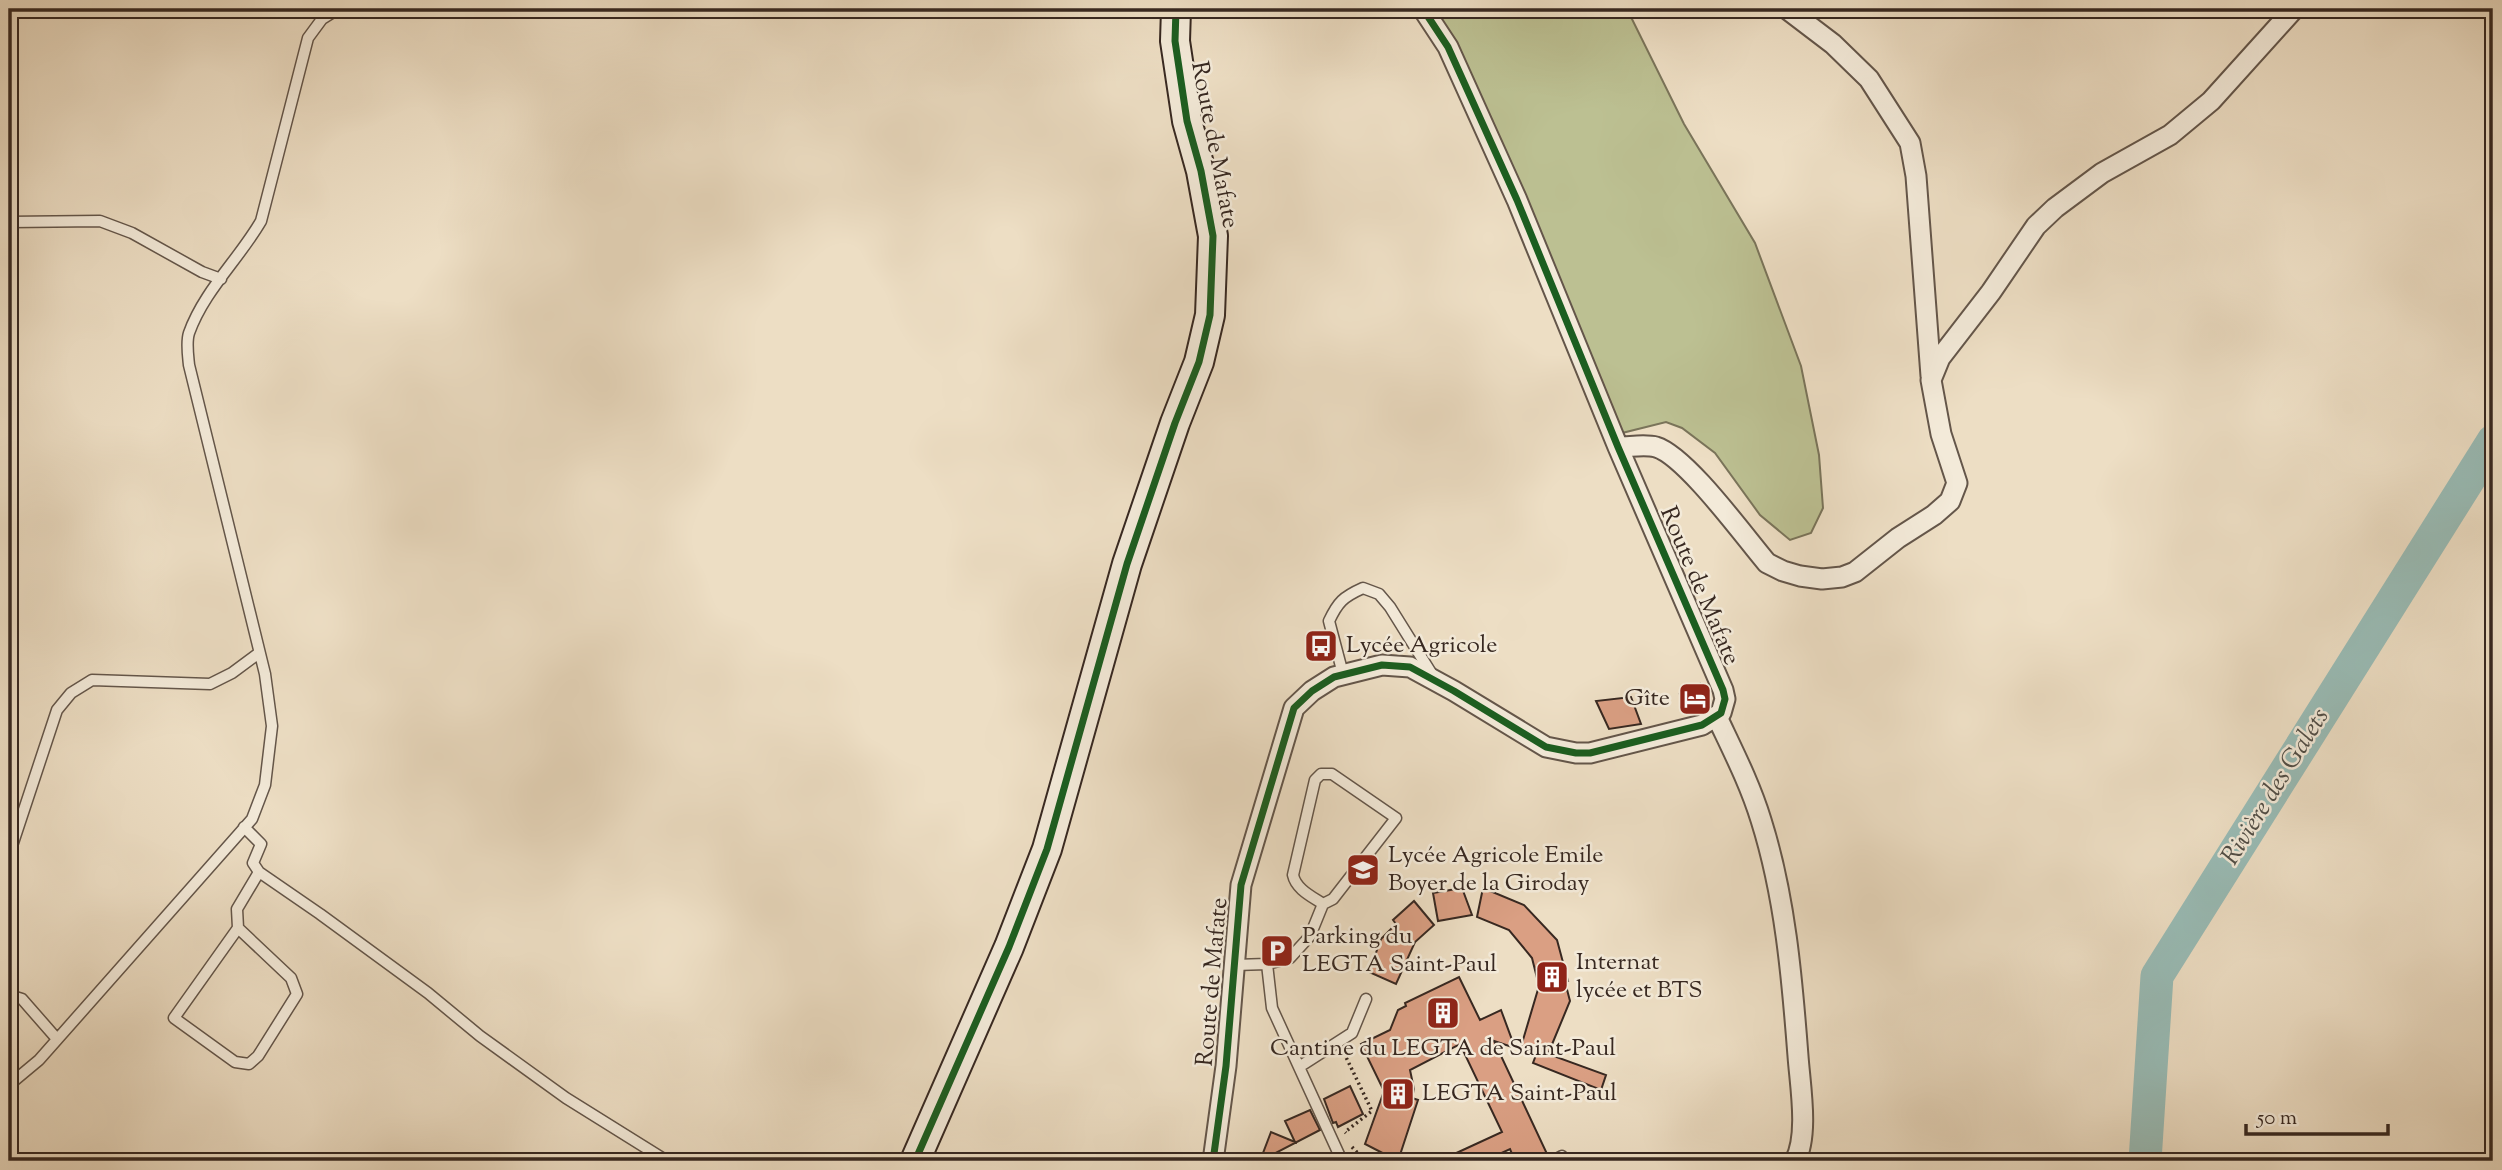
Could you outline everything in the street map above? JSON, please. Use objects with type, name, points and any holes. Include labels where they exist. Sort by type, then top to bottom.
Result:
[{"type":"main road","name":"Route de Mafate","points":[[915,1161],[1009,947],[1047,849],[1127,564],[1175,423],[1199,362],[1210,315],[1213,236],[1201,171],[1187,121],[1175,40],[1175,9]]},
{"type":"street","name":"Route de Mafate","points":[[1213,1161],[1226,1066],[1241,885],[1294,708],[1312,691],[1343,674],[1382,665],[1410,667],[1546,747],[1576,753],[1590,753],[1689,728],[1717,717],[1723,708],[1723,690],[1618,447],[1517,200],[1448,47],[1423,9]]},
{"type":"street","points":[[1618,447],[1654,446],[1672,454],[1767,563],[1800,576],[1822,579],[1842,578],[1855,572],[1898,538],[1934,515],[1950,501],[1957,483],[1941,434],[1931,380],[1916,176],[1910,143],[1869,79],[1833,44],[1787,9]]},
{"type":"street","points":[[1931,380],[1941,358],[2036,226],[2055,208],[2102,173],[2170,135],[2211,101],[2294,9]]},
{"type":"street","points":[[1717,717],[1741,766],[1760,817],[1778,892],[1792,978],[1801,1090],[1802,1139],[1795,1161]]},
{"type":"lane","points":[[9,1085],[39,1060],[252,819],[265,785],[272,726],[265,674],[188,365],[188,335],[205,301],[261,221],[309,38],[322,19],[338,9]]},
{"type":"lane","points":[[9,222],[100,221],[132,233],[202,272],[221,279]]},
{"type":"lane","points":[[1343,674],[1329,621],[1337,604],[1349,594],[1363,588],[1379,594],[1390,607],[1437,682]]},
{"type":"lane","points":[[9,855],[57,710],[71,693],[92,680],[210,684],[232,673],[259,653]]},
{"type":"lane","points":[[1235,965],[1268,964],[1290,958],[1310,936],[1322,904],[1334,899],[1396,818],[1332,774],[1321,774],[1315,780],[1293,875],[1295,882],[1322,904]]},
{"type":"lane","points":[[244,827],[261,844],[253,863],[258,872],[428,993],[480,1036],[566,1098],[667,1161]]},
{"type":"lane","points":[[238,928],[291,978],[297,994],[258,1056],[249,1064],[235,1062],[174,1018],[238,928],[237,909],[258,872]]},
{"type":"lane","points":[[1268,964],[1272,1008],[1342,1161]]},
{"type":"lane","points":[[9,995],[22,999],[57,1039]]},
{"type":"lane","points":[[1299,1067],[1352,1033],[1366,999]]},
{"type":"lane","points":[[1553,1161],[1563,1156]]},
{"type":"path","points":[[1339,1041],[1372,1111],[1345,1132],[1351,1146],[1364,1161]]},
{"type":"green space","points":[[1429,9],[1627,9],[1684,124],[1755,243],[1801,366],[1819,455],[1823,508],[1811,533],[1790,540],[1760,515],[1715,453],[1682,428],[1666,422],[1622,433],[1468,68]]},
{"type":"building","name":"Gîte","points":[[1700,684],[1708,705],[1695,714],[1680,694]]},
{"type":"building","name":"Gîte","points":[[1631,697],[1641,724],[1609,729],[1596,701]]},
{"type":"building","points":[[1462,888],[1472,915],[1438,921],[1433,893]]},
{"type":"building","points":[[1483,888],[1524,905],[1557,940],[1568,981],[1565,982],[1570,1001],[1548,1054],[1606,1075],[1601,1090],[1533,1063],[1536,1055],[1520,1050],[1539,986],[1532,958],[1509,930],[1477,917]]},
{"type":"building","points":[[1414,901],[1434,925],[1415,942],[1396,984],[1369,972],[1381,939],[1396,924],[1393,920]]},
{"type":"building","points":[[1459,977],[1480,1020],[1501,1010],[1515,1048],[1494,1041],[1548,1156],[1546,1161],[1515,1161],[1510,1149],[1484,1161],[1439,1161],[1502,1132],[1460,1044],[1410,1070],[1414,1089],[1412,1098],[1418,1100],[1398,1161],[1365,1144],[1384,1091],[1361,1044],[1390,1030],[1398,1010],[1406,1006],[1405,1003]]},
{"type":"building","points":[[1350,1086],[1363,1114],[1338,1127],[1336,1122],[1333,1123],[1324,1099]]},
{"type":"building","points":[[1310,1110],[1320,1130],[1260,1161],[1271,1132],[1295,1142],[1285,1121]]},
{"type":"waterway","name":"Rivière des Galets","points":[[2145,1161],[2157,976],[2493,441]]},
{"type":"cycle path","points":[[915,1161],[1009,947],[1047,849],[1127,564],[1175,423],[1199,362],[1210,315],[1213,236],[1201,171],[1187,121],[1175,41],[1176,9]]},
{"type":"cycle path","points":[[1213,1161],[1226,1066],[1241,885],[1294,708],[1312,691],[1334,677],[1382,665],[1410,667],[1546,747],[1576,753],[1590,753],[1702,725],[1721,713],[1725,699],[1517,200],[1448,47],[1423,9]]},
{"type":"place","name":"Lycée Agricole","points":[[1321,646]]},
{"type":"place","name":"Gîte","points":[[1695,699]]},
{"type":"place","name":"Lycée Agricole Emile Boyer de la Giroday","points":[[1363,870]]},
{"type":"place","name":"Parking du LEGTA Saint-Paul","points":[[1277,951]]},
{"type":"place","name":"Internat lycée et BTS","points":[[1552,977]]},
{"type":"place","name":"Cantine du LEGTA de Saint-Paul","points":[[1443,1013]]},
{"type":"place","name":"LEGTA Saint-Paul","points":[[1398,1094]]}]
